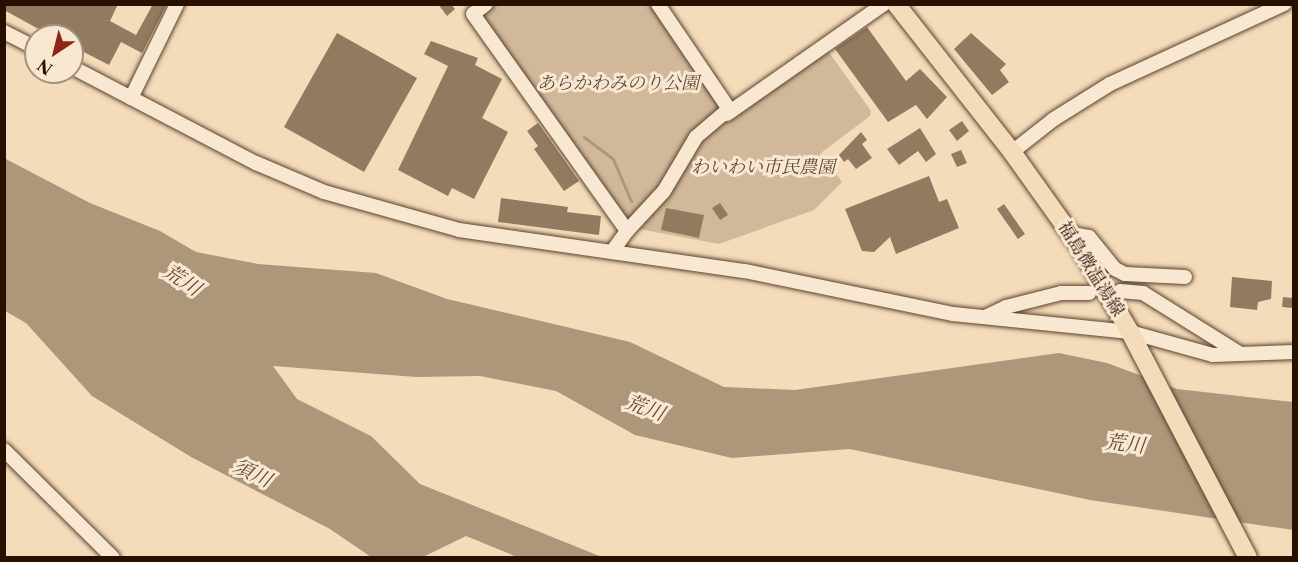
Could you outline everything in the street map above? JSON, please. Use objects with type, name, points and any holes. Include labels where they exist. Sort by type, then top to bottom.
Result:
[{"type":"main road","name":"福島微温湯線","points":[[894,5],[1012,152],[1071,234],[1130,332],[1248,558]]},
{"type":"street","points":[[131,98],[177,4]]},
{"type":"street","points":[[486,4],[469,9],[627,231]]},
{"type":"street","points":[[658,4],[723,98],[729,109],[728,114]]},
{"type":"street","points":[[1012,152],[1054,118],[1110,84],[1284,4]]},
{"type":"street","points":[[614,249],[627,231],[664,191],[696,137],[894,5]]},
{"type":"street","points":[[4,32],[24,42]]},
{"type":"street","points":[[84,73],[256,163],[324,192],[459,230],[614,249],[745,271],[953,314],[1130,332],[1213,355],[1293,352]]},
{"type":"street","points":[[1071,234],[1089,237],[1114,269],[1125,274],[1185,277]]},
{"type":"street","points":[[1120,291],[1143,293],[1215,341],[1241,354]]},
{"type":"street","points":[[986,316],[1006,307],[1061,293],[1089,293]]},
{"type":"street","points":[[4,450],[113,558]]},
{"type":"green space","name":"あらかわみのり公園","points":[[490,5],[654,5],[726,109],[628,227],[476,14]]},
{"type":"green space","name":"わいわい市民農園","points":[[828,51],[871,111],[870,116],[821,153],[842,182],[814,210],[719,244],[639,229],[699,140]]},
{"type":"water","points":[[4,158],[90,203],[160,231],[196,252],[258,264],[376,273],[447,299],[630,342],[724,387],[795,390],[1059,353],[1107,363],[1177,389],[1293,402],[1293,530],[1090,500],[850,449],[732,458],[635,435],[556,391],[480,376],[416,377],[273,366],[297,399],[371,436],[420,484],[602,557],[517,557],[466,536],[423,557],[371,557],[330,529],[191,457],[92,396],[26,323],[5,311]]},
{"type":"building","points":[[4,4],[118,4],[110,21],[136,35],[153,4],[167,4],[142,53],[121,42],[109,65],[84,52],[84,24],[29,24],[4,10]]},
{"type":"building","points":[[438,4],[451,4],[455,9],[447,16]]},
{"type":"building","points":[[867,27],[906,81],[920,69],[947,97],[927,119],[916,105],[888,122],[835,49]]},
{"type":"building","points":[[337,33],[417,78],[364,172],[284,127]]},
{"type":"building","points":[[971,33],[1006,64],[1000,70],[1009,82],[992,95],[954,49]]},
{"type":"building","points":[[431,41],[478,58],[475,65],[502,79],[482,118],[508,132],[474,199],[452,188],[448,196],[398,170],[448,66],[424,54]]},
{"type":"building","points":[[962,121],[969,131],[957,141],[949,130]]},
{"type":"building","points":[[538,123],[579,181],[564,191],[534,149],[538,146],[527,131]]},
{"type":"building","points":[[920,128],[936,154],[926,162],[918,151],[899,165],[887,149]]},
{"type":"building","points":[[861,132],[867,140],[862,144],[872,158],[856,169],[848,159],[844,162],[839,155]]},
{"type":"building","points":[[961,150],[967,163],[957,167],[951,154]]},
{"type":"building","points":[[929,176],[939,202],[947,199],[959,228],[896,254],[890,237],[874,252],[862,251],[845,209]]},
{"type":"building","points":[[501,198],[568,207],[567,212],[601,216],[599,235],[498,222]]},
{"type":"building","points":[[720,203],[728,215],[720,220],[712,208]]},
{"type":"building","points":[[1004,204],[1025,234],[1018,239],[997,209]]},
{"type":"building","points":[[666,208],[704,215],[699,238],[661,230]]},
{"type":"building","points":[[1232,277],[1272,281],[1271,299],[1258,302],[1257,310],[1230,307]]},
{"type":"building","points":[[1283,297],[1293,298],[1293,308],[1282,307]]},
{"type":"waterway","points":[[584,137],[613,159],[631,201]]},
{"type":"water label","name":"荒川","points":[[182,280]]},
{"type":"water label","name":"荒川","points":[[645,408]]},
{"type":"water label","name":"荒川","points":[[1125,444]]},
{"type":"water label","name":"須川","points":[[252,473]]}]
